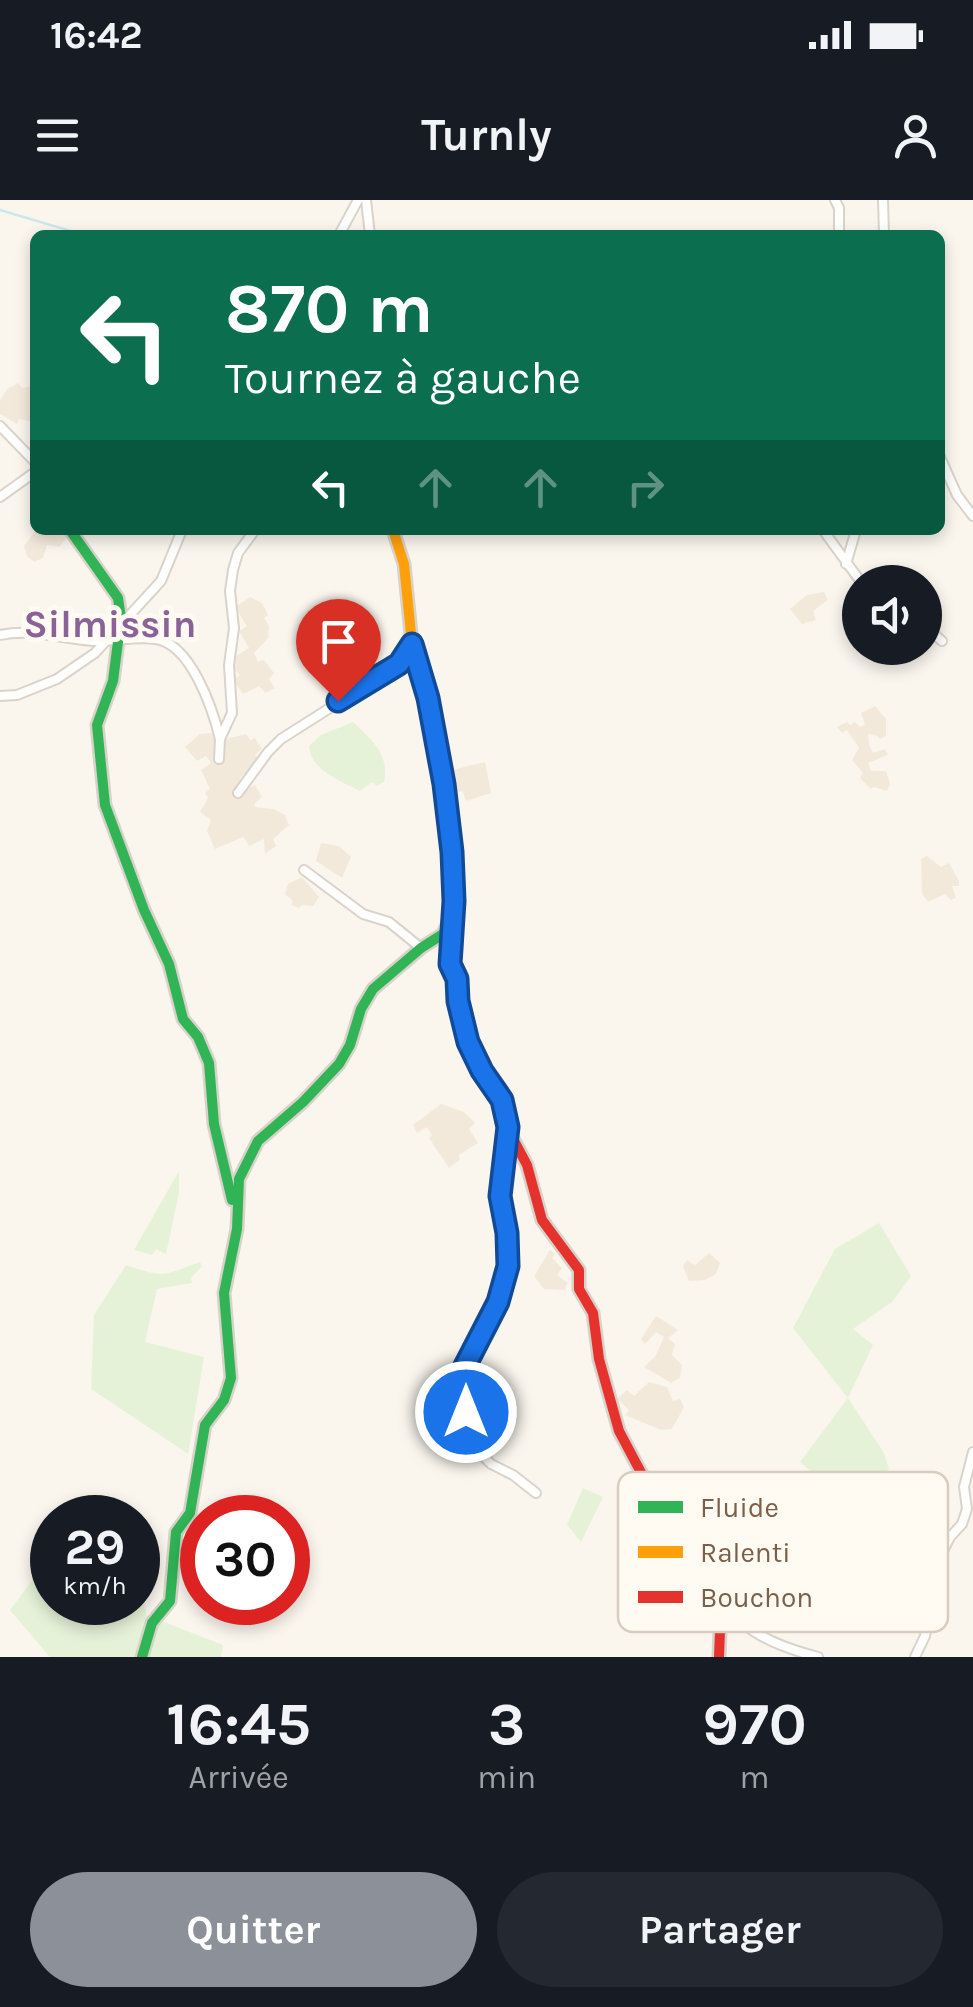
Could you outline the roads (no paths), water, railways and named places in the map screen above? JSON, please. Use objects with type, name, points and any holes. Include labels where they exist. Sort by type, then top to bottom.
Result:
[{"type":"street","points":[[341,230],[358,200]]},
{"type":"street","points":[[366,200],[369,230]]},
{"type":"street","points":[[835,200],[839,230]]},
{"type":"street","points":[[883,200],[884,230]]},
{"type":"street","points":[[0,426],[30,457]]},
{"type":"street","points":[[945,467],[973,516]]},
{"type":"street","points":[[0,498],[30,476]]},
{"type":"street","points":[[74,535],[118,598],[119,627]]},
{"type":"street","points":[[0,696],[18,696],[57,680],[112,641],[119,627],[161,581],[180,535]]},
{"type":"street","points":[[218,758],[220,739],[232,713],[229,666],[234,628],[230,590],[238,553],[251,535]]},
{"type":"street","points":[[395,535],[404,564],[412,644],[425,686],[444,784],[453,871],[449,957],[457,979],[468,1042],[502,1100],[542,1220],[579,1270],[579,1289],[592,1313],[610,1408],[640,1472]]},
{"type":"street","points":[[826,535],[846,565]]},
{"type":"street","points":[[846,565],[855,535]]},
{"type":"street","points":[[0,636],[47,633],[112,641],[167,642],[179,653],[206,696],[220,739]]},
{"type":"street","points":[[112,641],[113,681],[97,725],[105,805],[144,910],[169,964],[184,1019],[198,1037],[209,1063],[214,1124],[230,1197],[236,1206]]},
{"type":"street","points":[[238,793],[280,739],[399,664],[412,644]]},
{"type":"street","points":[[304,870],[363,914],[389,922],[421,948]]},
{"type":"street","points":[[142,1657],[152,1622],[170,1601],[176,1532],[190,1514],[205,1424],[224,1400],[231,1378],[224,1294],[237,1230],[238,1179],[258,1141],[339,1064],[368,996],[442,934],[452,915]]},
{"type":"street","points":[[508,1127],[500,1196],[508,1266],[498,1302],[464,1368],[466,1412],[473,1446],[491,1464],[514,1475],[536,1493]]},
{"type":"street","points":[[948,1542],[962,1524],[967,1509],[964,1488],[973,1452]]},
{"type":"street","points":[[753,1632],[778,1646],[818,1657]]},
{"type":"street","points":[[915,1657],[926,1632]]},
{"type":"waterway","points":[[0,210],[67,230]]},
{"type":"district","name":"Silmissin","points":[[110,624]]}]
